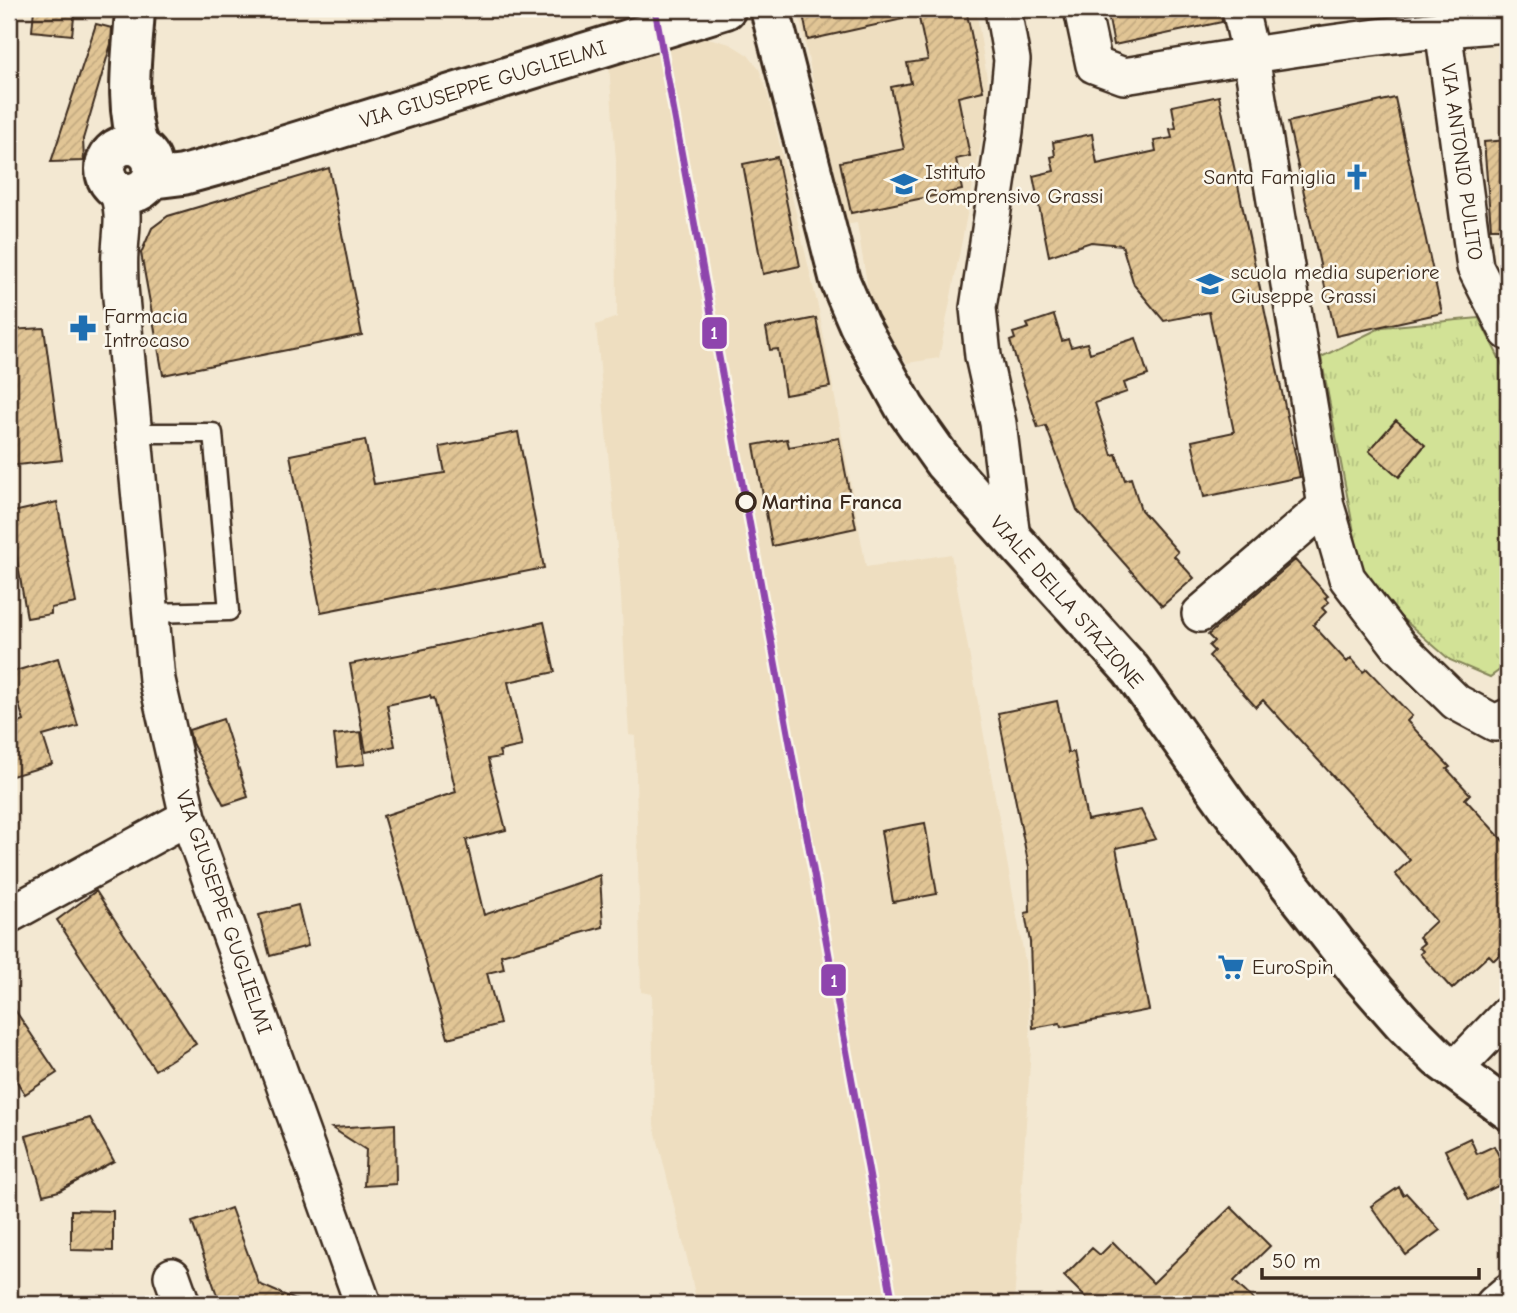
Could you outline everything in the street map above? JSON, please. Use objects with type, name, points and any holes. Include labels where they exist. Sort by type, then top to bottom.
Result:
[{"type":"main road","points":[[134,175],[131,107],[135,9]]},
{"type":"main road","name":"VIALE DELLA STAZIONE","points":[[770,9],[840,281],[859,325],[905,408],[944,463],[1130,670],[1228,806],[1360,974],[1403,1023],[1454,1071],[1508,1111]]},
{"type":"main road","name":"VIA GIUSEPPE GUGLIELMI","points":[[134,175],[183,175],[241,159],[717,11]]},
{"type":"street","points":[[1003,9],[1012,60],[1005,131],[978,308],[983,356],[998,423],[1012,538]]},
{"type":"street","points":[[1082,9],[1094,65],[1124,76],[1443,28],[1508,23]]},
{"type":"street","points":[[1240,9],[1251,57],[1326,506],[1347,578],[1399,646],[1456,702],[1495,723],[1508,717]]},
{"type":"street","name":"VIA ANTONIO PULITO","points":[[1443,28],[1475,267],[1504,312]]},
{"type":"street","name":"VIA GIUSEPPE GUGLIELMI","points":[[134,175],[120,252],[120,287],[157,680],[188,817],[363,1304]]},
{"type":"street","points":[[1200,614],[1326,506]]},
{"type":"street","points":[[9,915],[188,817]]},
{"type":"street","points":[[1454,1071],[1508,1014]]},
{"type":"street","points":[[1494,1304],[1508,1292]]},
{"type":"lane","points":[[134,433],[214,433],[229,611],[150,613]]},
{"type":"shaded area","points":[[605,9],[701,9],[705,37],[730,44],[748,55],[759,69],[767,91],[819,311],[866,567],[951,554],[1025,961],[1031,1048],[1014,1304],[697,1304],[654,1125],[652,994],[641,992],[635,736],[629,735],[620,580],[596,325],[617,317],[616,161]]},
{"type":"shaded area","name":"Istituto Comprensivo Grassi","points":[[798,9],[976,9],[990,97],[939,358],[907,363],[871,308],[857,223],[843,225]]},
{"type":"green space","points":[[1479,318],[1508,376],[1508,664],[1490,677],[1450,660],[1395,612],[1360,564],[1321,357],[1382,327]]},
{"type":"building","points":[[34,9],[75,9],[72,35],[32,31]]},
{"type":"building","points":[[802,9],[902,9],[903,19],[808,40]]},
{"type":"building","points":[[917,9],[966,9],[983,91],[958,97],[970,156],[956,159],[962,190],[851,213],[840,162],[904,149],[891,87],[911,83],[907,63],[928,60]]},
{"type":"building","points":[[1107,9],[1220,9],[1222,22],[1114,45]]},
{"type":"building","points":[[96,24],[112,28],[111,44],[83,139],[84,161],[51,162]]},
{"type":"building","name":"scuola media superiore Giuseppe Grassi","points":[[1219,96],[1300,477],[1204,497],[1192,441],[1234,432],[1209,312],[1164,321],[1134,285],[1122,245],[1091,242],[1049,256],[1033,176],[1054,171],[1051,157],[1055,156],[1053,142],[1092,134],[1097,164],[1156,151],[1154,141],[1172,138],[1170,129],[1176,128],[1172,106]]},
{"type":"building","points":[[1395,98],[1442,313],[1336,336],[1288,122]]},
{"type":"building","points":[[1508,140],[1508,228],[1491,228],[1484,142]]},
{"type":"building","points":[[777,157],[800,266],[763,274],[743,164]]},
{"type":"building","points":[[329,168],[362,335],[163,375],[141,253],[152,228],[168,216]]},
{"type":"building","points":[[1054,315],[1062,341],[1068,339],[1071,347],[1087,343],[1090,353],[1136,338],[1148,375],[1124,383],[1127,392],[1095,403],[1112,455],[1116,454],[1125,480],[1131,478],[1141,510],[1178,552],[1174,556],[1194,578],[1162,606],[1077,510],[1046,426],[1038,428],[1010,341],[1015,339],[1013,333],[1029,328],[1027,324]]},
{"type":"building","points":[[816,318],[830,387],[785,395],[778,349],[770,350],[766,328]]},
{"type":"building","points":[[44,328],[62,460],[9,466],[9,330]]},
{"type":"building","points":[[1396,420],[1425,445],[1399,477],[1369,451]]},
{"type":"building","points":[[518,432],[544,568],[321,612],[290,455],[365,440],[374,484],[445,473],[440,447]]},
{"type":"building","points":[[839,438],[856,528],[772,546],[754,445],[787,439],[789,447]]},
{"type":"building","points":[[57,502],[76,603],[51,608],[51,614],[27,618],[9,513]]},
{"type":"building","points":[[1295,560],[1328,596],[1325,598],[1329,602],[1322,608],[1326,612],[1313,625],[1347,662],[1351,658],[1363,672],[1367,669],[1412,716],[1407,721],[1450,767],[1447,769],[1470,794],[1465,799],[1508,846],[1508,947],[1494,960],[1489,955],[1452,989],[1420,954],[1423,951],[1419,947],[1424,943],[1419,937],[1436,921],[1395,874],[1410,860],[1263,700],[1256,707],[1209,656],[1214,651],[1209,646],[1214,641],[1208,635]]},
{"type":"building","points":[[544,622],[555,672],[508,682],[522,746],[499,751],[501,757],[488,759],[506,830],[466,840],[484,915],[600,875],[603,927],[501,955],[504,969],[487,973],[500,1024],[448,1038],[383,816],[456,792],[434,698],[431,699],[430,696],[387,705],[395,746],[366,752],[350,664],[420,651]]},
{"type":"building","points":[[58,658],[78,726],[43,736],[52,764],[9,777],[9,726],[24,721],[9,673]]},
{"type":"building","points":[[1057,701],[1068,753],[1074,752],[1087,820],[1141,810],[1156,839],[1116,848],[1149,1010],[1061,1027],[1060,1023],[1033,1028],[1030,942],[1025,913],[1030,912],[1029,867],[998,713]]},
{"type":"building","points":[[223,719],[248,797],[224,805],[192,743],[189,730]]},
{"type":"building","points":[[361,732],[365,764],[338,767],[334,735]]},
{"type":"building","points":[[925,823],[937,894],[893,902],[881,831]]},
{"type":"building","points":[[96,891],[196,1044],[155,1070],[57,920]]},
{"type":"building","points":[[298,905],[308,946],[270,956],[259,915]]},
{"type":"building","points":[[9,1001],[57,1073],[25,1094],[9,1070]]},
{"type":"building","points":[[90,1118],[114,1161],[59,1191],[43,1195],[26,1136]]},
{"type":"building","points":[[395,1124],[396,1184],[364,1186],[366,1150],[332,1128]]},
{"type":"building","points":[[1470,1138],[1477,1154],[1494,1146],[1508,1174],[1508,1181],[1469,1200],[1445,1150]]},
{"type":"building","points":[[1399,1187],[1403,1195],[1406,1193],[1440,1230],[1406,1255],[1371,1206]]},
{"type":"building","points":[[1231,1207],[1270,1246],[1234,1281],[1258,1304],[1092,1304],[1064,1276],[1092,1248],[1100,1255],[1113,1242],[1153,1283]]},
{"type":"building","points":[[231,1208],[259,1284],[305,1304],[220,1304],[192,1222]]},
{"type":"building","points":[[71,1210],[113,1211],[113,1251],[71,1250]]},
{"type":"transit line","name":"1","points":[[655,9],[893,1304]]},
{"type":"place","name":"Santa Famiglia","points":[[1357,177]]},
{"type":"place","name":"Istituto Comprensivo Grassi","points":[[904,184]]},
{"type":"place","name":"scuola media superiore Giuseppe Grassi","points":[[1210,284]]},
{"type":"place","name":"Farmacia Introcaso","points":[[83,328]]},
{"type":"place","name":"Martina Franca","points":[[746,502]]},
{"type":"place","name":"EuroSpin","points":[[1231,967]]}]
